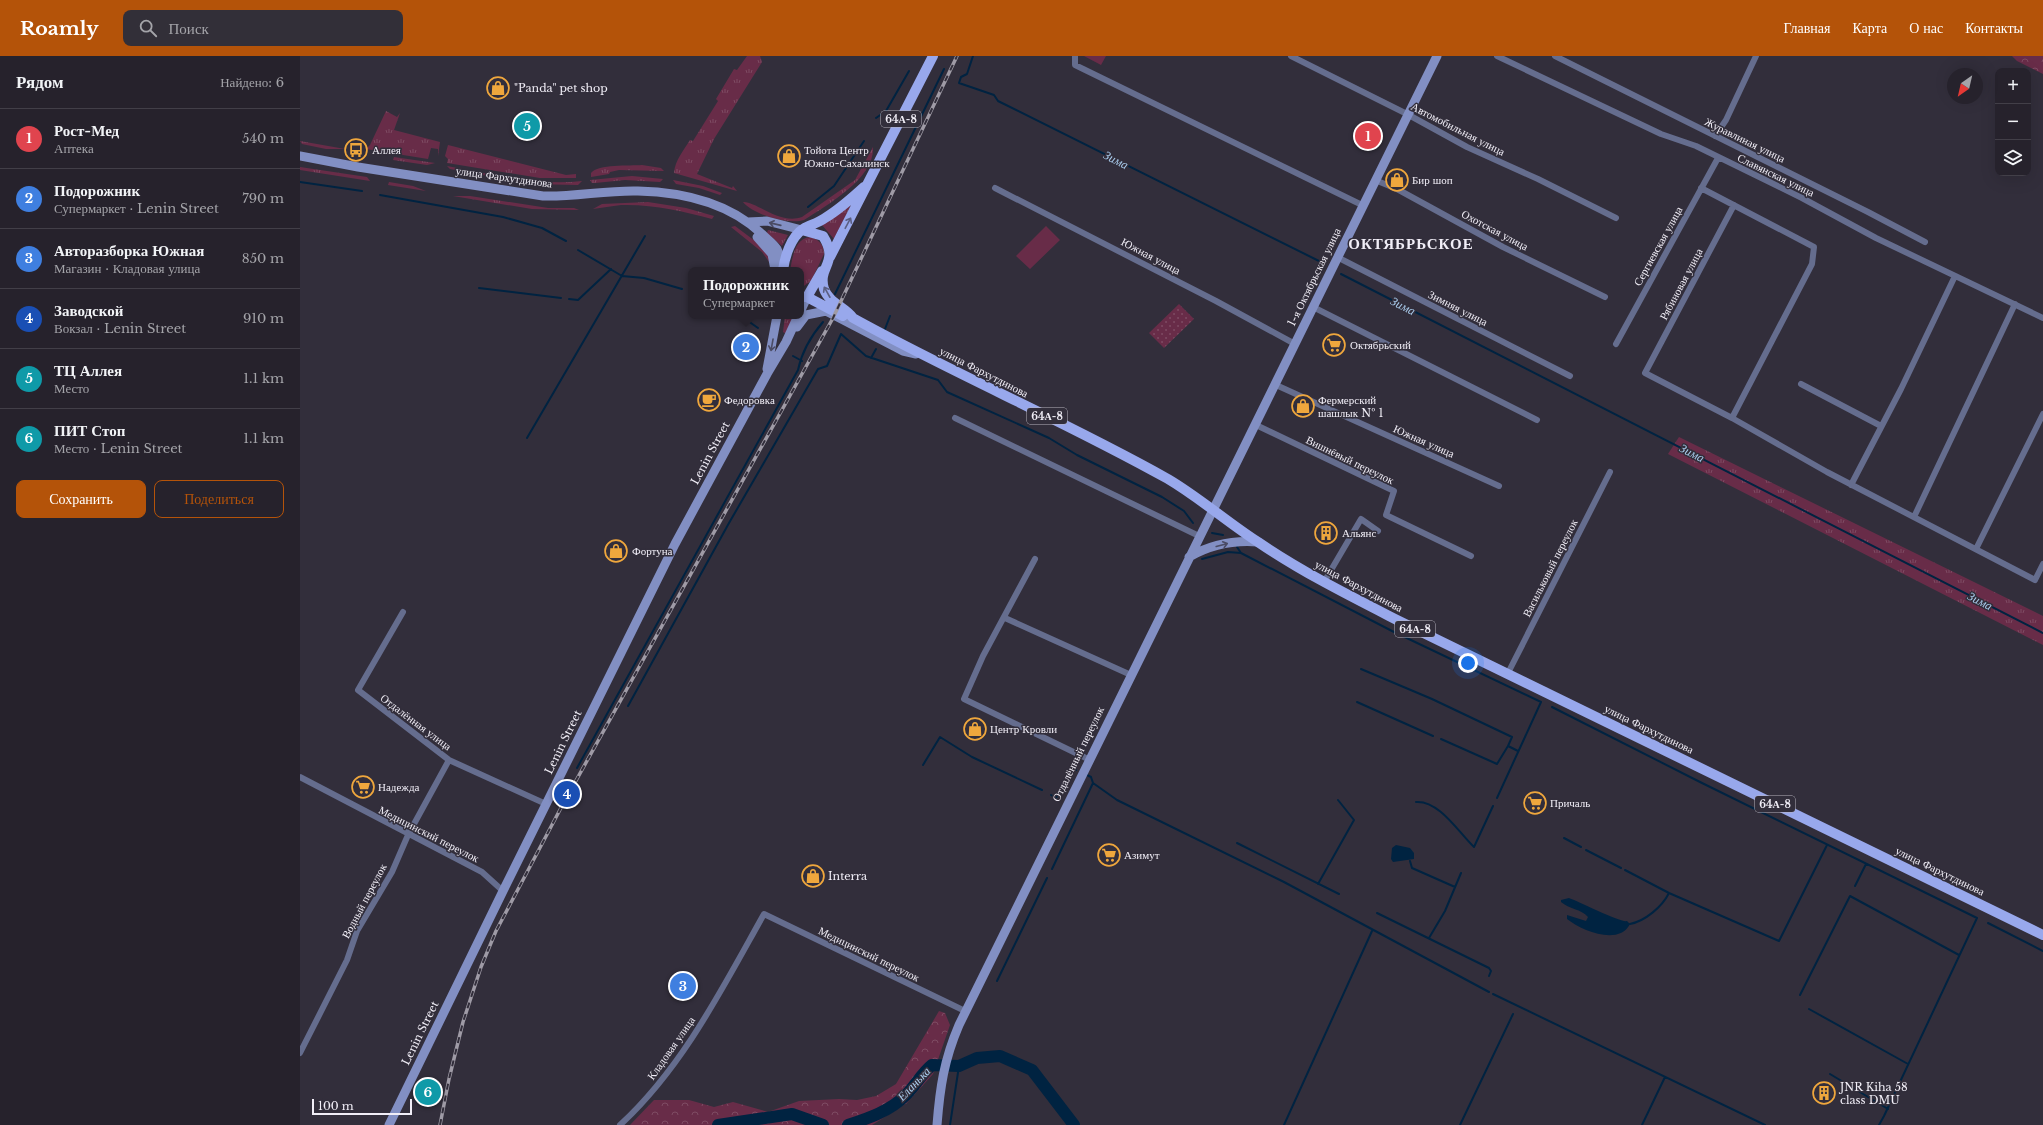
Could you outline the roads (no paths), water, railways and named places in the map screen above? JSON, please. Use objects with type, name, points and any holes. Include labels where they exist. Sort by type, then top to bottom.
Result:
[{"type":"main road","name":"64А-8","points":[[804,297],[830,258],[934,56]]},
{"type":"main road","name":"1-я Октябрьская улица","points":[[1213,508],[1276,385],[1362,205],[1436,56]]},
{"type":"main road","name":"улица Фархутдинова","points":[[300,156],[358,167],[543,196],[636,191],[678,195],[719,207],[748,222],[777,249],[782,267]]},
{"type":"main road","name":"64А-8","points":[[783,267],[785,257],[791,244],[802,230],[824,219],[844,205],[870,182]]},
{"type":"main road","name":"улица Фархутдинова","points":[[748,222],[767,222],[802,230]]},
{"type":"main road","points":[[748,222],[755,235],[772,254],[774,267]]},
{"type":"main road","points":[[802,230],[823,236],[829,246],[830,258]]},
{"type":"main road","name":"улица Фархутдинова","points":[[830,258],[822,279],[825,291],[836,305],[848,312],[853,318],[924,356],[1118,452],[1185,490],[1213,508],[1258,542],[1324,582],[1397,620],[2043,935]]},
{"type":"main road","points":[[804,297],[845,316],[853,318]]},
{"type":"main road","points":[[804,318],[806,315],[826,311],[903,351],[924,356]]},
{"type":"main road","name":"Lenin Street","points":[[766,374],[775,319]]},
{"type":"main road","name":"Lenin Street","points":[[389,1125],[675,544],[766,374],[786,342],[797,319]]},
{"type":"main road","points":[[786,342],[803,319]]},
{"type":"main road","name":"Отдалённый переулок","points":[[937,1125],[940,1084],[951,1043],[965,1011],[1213,508]]},
{"type":"main road","points":[[1189,557],[1201,550],[1231,542],[1258,542]]},
{"type":"street","points":[[1075,56],[1075,65],[1362,205]]},
{"type":"street","name":"Автомобильная улица","points":[[1291,56],[1407,114],[1467,147],[1616,218]]},
{"type":"street","name":"Славянская улица","points":[[1497,56],[1661,134],[1696,146],[1802,198],[1876,238],[2043,318]]},
{"type":"street","name":"Журавлиная улица","points":[[1555,56],[1925,242]]},
{"type":"street","points":[[1715,136],[1726,120],[1756,56]]},
{"type":"street","name":"Сергиевская улица","points":[[1616,344],[1718,158]]},
{"type":"street","name":"Охотская улица","points":[[1375,180],[1397,189],[1503,247],[1606,298]]},
{"type":"street","name":"Южная улица","points":[[995,188],[1210,298],[1296,344]]},
{"type":"street","points":[[1701,188],[1814,247],[1812,264],[1732,418],[1851,485],[2035,580],[2043,564]]},
{"type":"street","name":"Рябиновая улица","points":[[1732,418],[1645,373],[1734,205]]},
{"type":"street","name":"Зимняя улица","points":[[1337,257],[1570,376]]},
{"type":"street","points":[[1851,485],[1955,276]]},
{"type":"street","points":[[1914,518],[2015,304]]},
{"type":"street","points":[[1313,307],[1537,420]]},
{"type":"street","points":[[1801,384],[1881,426]]},
{"type":"street","name":"Южная улица","points":[[1276,385],[1499,486]]},
{"type":"street","points":[[1976,549],[2043,414]]},
{"type":"street","points":[[955,418],[1199,536]]},
{"type":"street","name":"Вишнёвый переулок","points":[[1256,425],[1394,491],[1386,515],[1472,556]]},
{"type":"street","name":"Васильковый переулок","points":[[1508,673],[1610,472]]},
{"type":"street","points":[[1324,582],[1362,520],[1378,530]]},
{"type":"street","points":[[1034,559],[1005,618],[983,656],[964,699],[1088,759]]},
{"type":"street","name":"Отдалённая улица","points":[[404,612],[358,690],[449,760],[546,804]]},
{"type":"street","points":[[1005,618],[1131,675]]},
{"type":"street","name":"Водный переулок","points":[[300,1053],[347,960],[357,931],[392,872],[408,835],[449,760]]},
{"type":"street","name":"Медицинский переулок","points":[[300,778],[482,872],[503,891]]},
{"type":"street","name":"Медицинский переулок","points":[[764,914],[965,1011]]},
{"type":"street","name":"Кладовая улица","points":[[620,1125],[641,1106],[680,1054],[710,1010],[764,914]]},
{"type":"water","points":[[1396,845],[1410,848],[1414,853],[1414,859],[1393,862],[1391,859],[1392,848]]},
{"type":"water","points":[[1569,898],[1609,916],[1627,921],[1630,924],[1625,931],[1618,934],[1609,935],[1591,932],[1567,919],[1567,915],[1586,921],[1588,917],[1582,912],[1561,902],[1561,900]]},
{"type":"waterway","name":"Зима","points":[[973,56],[967,74],[961,77],[959,83],[994,95],[998,101],[1323,263]]},
{"type":"waterway","points":[[835,294],[944,69]]},
{"type":"waterway","points":[[876,118],[886,111],[909,71]]},
{"type":"waterway","points":[[808,207],[834,186],[864,141]]},
{"type":"waterway","points":[[300,182],[362,191]]},
{"type":"waterway","points":[[380,195],[503,217],[542,228],[566,241]]},
{"type":"waterway","points":[[527,438],[645,236]]},
{"type":"waterway","points":[[578,250],[622,276],[644,278],[682,289]]},
{"type":"waterway","points":[[569,299],[578,300],[611,269]]},
{"type":"waterway","name":"Зима","points":[[1341,274],[2043,633]]},
{"type":"waterway","points":[[479,288],[561,298]]},
{"type":"waterway","points":[[885,329],[890,316]]},
{"type":"waterway","points":[[745,319],[758,328]]},
{"type":"waterway","points":[[577,768],[798,370],[807,344],[823,322]]},
{"type":"waterway","points":[[628,706],[729,523],[818,369],[827,366],[841,334],[866,356],[938,380],[947,392],[1049,438],[1077,455],[1162,497],[1184,511],[1193,523]]},
{"type":"waterway","points":[[871,358],[876,349]]},
{"type":"waterway","points":[[793,356],[802,361]]},
{"type":"waterway","points":[[1212,533],[1223,535]]},
{"type":"waterway","points":[[1237,547],[1241,553]]},
{"type":"waterway","points":[[1202,559],[1228,552],[1241,553],[1392,631],[1541,702],[1497,798]]},
{"type":"waterway","points":[[1361,669],[1432,699],[1512,737],[1508,746],[1518,751]]},
{"type":"waterway","points":[[1357,702],[1433,736]]},
{"type":"waterway","points":[[1552,707],[1700,782],[1977,918],[1879,1125]]},
{"type":"waterway","points":[[923,765],[940,737],[972,757],[1042,790]]},
{"type":"waterway","points":[[1441,739],[1497,764],[1508,746]]},
{"type":"waterway","points":[[1051,795],[1056,798],[1070,769],[1076,770]]},
{"type":"waterway","points":[[1087,775],[1091,777],[1093,783],[1117,800],[1284,882],[1489,992]]},
{"type":"waterway","points":[[1052,869],[1093,783]]},
{"type":"waterway","points":[[1318,884],[1354,820],[1338,800]]},
{"type":"waterway","points":[[1416,802],[1433,806],[1441,812],[1474,847],[1493,806]]},
{"type":"waterway","points":[[1564,838],[1581,847]]},
{"type":"waterway","points":[[1237,843],[1339,894]]},
{"type":"waterway","points":[[1625,870],[1669,893],[1779,941],[1827,845]]},
{"type":"waterway","points":[[1586,850],[1621,868]]},
{"type":"waterway","points":[[1410,861],[1412,868],[1455,887]]},
{"type":"waterway","points":[[1855,886],[1866,864]]},
{"type":"waterway","points":[[1429,938],[1445,911],[1461,873]]},
{"type":"waterway","points":[[997,981],[1047,878]]},
{"type":"waterway","points":[[1630,924],[1647,917],[1658,908],[1669,893]]},
{"type":"waterway","points":[[1800,995],[1850,896],[1959,955]]},
{"type":"waterway","points":[[1377,913],[1489,968],[1491,971],[1489,976]]},
{"type":"waterway","points":[[1988,923],[2043,951]]},
{"type":"waterway","points":[[1284,1125],[1372,931]]},
{"type":"waterway","points":[[1493,994],[1765,1125]]},
{"type":"waterway","points":[[1809,1009],[1908,1064]]},
{"type":"waterway","points":[[1460,1125],[1513,1014]]},
{"type":"waterway","name":"Еланька","points":[[848,1125],[871,1117],[900,1101],[932,1065],[959,1066],[977,1058],[1000,1056],[1032,1070],[1074,1125]]},
{"type":"waterway","points":[[950,1125],[959,1066]]},
{"type":"waterway","points":[[1830,1074],[1888,1109]]},
{"type":"waterway","points":[[1642,1125],[1665,1077]]},
{"type":"waterway","name":"Еланька","points":[[718,1125],[792,1114],[823,1125]]},
{"type":"railway","points":[[440,1125],[449,1079],[463,1022],[481,967],[496,931],[563,804],[833,318],[957,56]]},
{"type":"place","name":"\"Panda\" pet shop","points":[[498,88]]},
{"type":"place","name":"ТЦ Аллея","points":[[527,126]]},
{"type":"place","name":"Рост-Мед","points":[[1368,136]]},
{"type":"place","name":"Аллея","points":[[356,150]]},
{"type":"place","name":"Тойота Центр Южно-Сахалинск","points":[[789,156]]},
{"type":"place","name":"Бир шоп","points":[[1397,180]]},
{"type":"place","name":"Октябрьский","points":[[1334,345]]},
{"type":"place","name":"Подорожник","points":[[746,347]]},
{"type":"place","name":"Федоровка","points":[[709,400]]},
{"type":"place","name":"Фермерский шашлык № 1","points":[[1303,406]]},
{"type":"place","name":"Альянс","points":[[1326,533]]},
{"type":"place","name":"Фортуна","points":[[616,551]]},
{"type":"place","name":"Центр Кровли","points":[[975,729]]},
{"type":"place","name":"Надежда","points":[[363,787]]},
{"type":"place","name":"Заводской","points":[[567,794]]},
{"type":"place","name":"Причаль","points":[[1535,803]]},
{"type":"place","name":"Азимут","points":[[1109,855]]},
{"type":"place","name":"Interra","points":[[813,876]]},
{"type":"place","name":"Авторазборка Южная","points":[[683,986]]},
{"type":"place","name":"ПИТ Стоп","points":[[428,1092]]},
{"type":"place","name":"JNR Kiha 58 class DMU","points":[[1824,1093]]},
{"type":"district","name":"ОКТЯБРЬСКОЕ","points":[[1411,244]]}]
